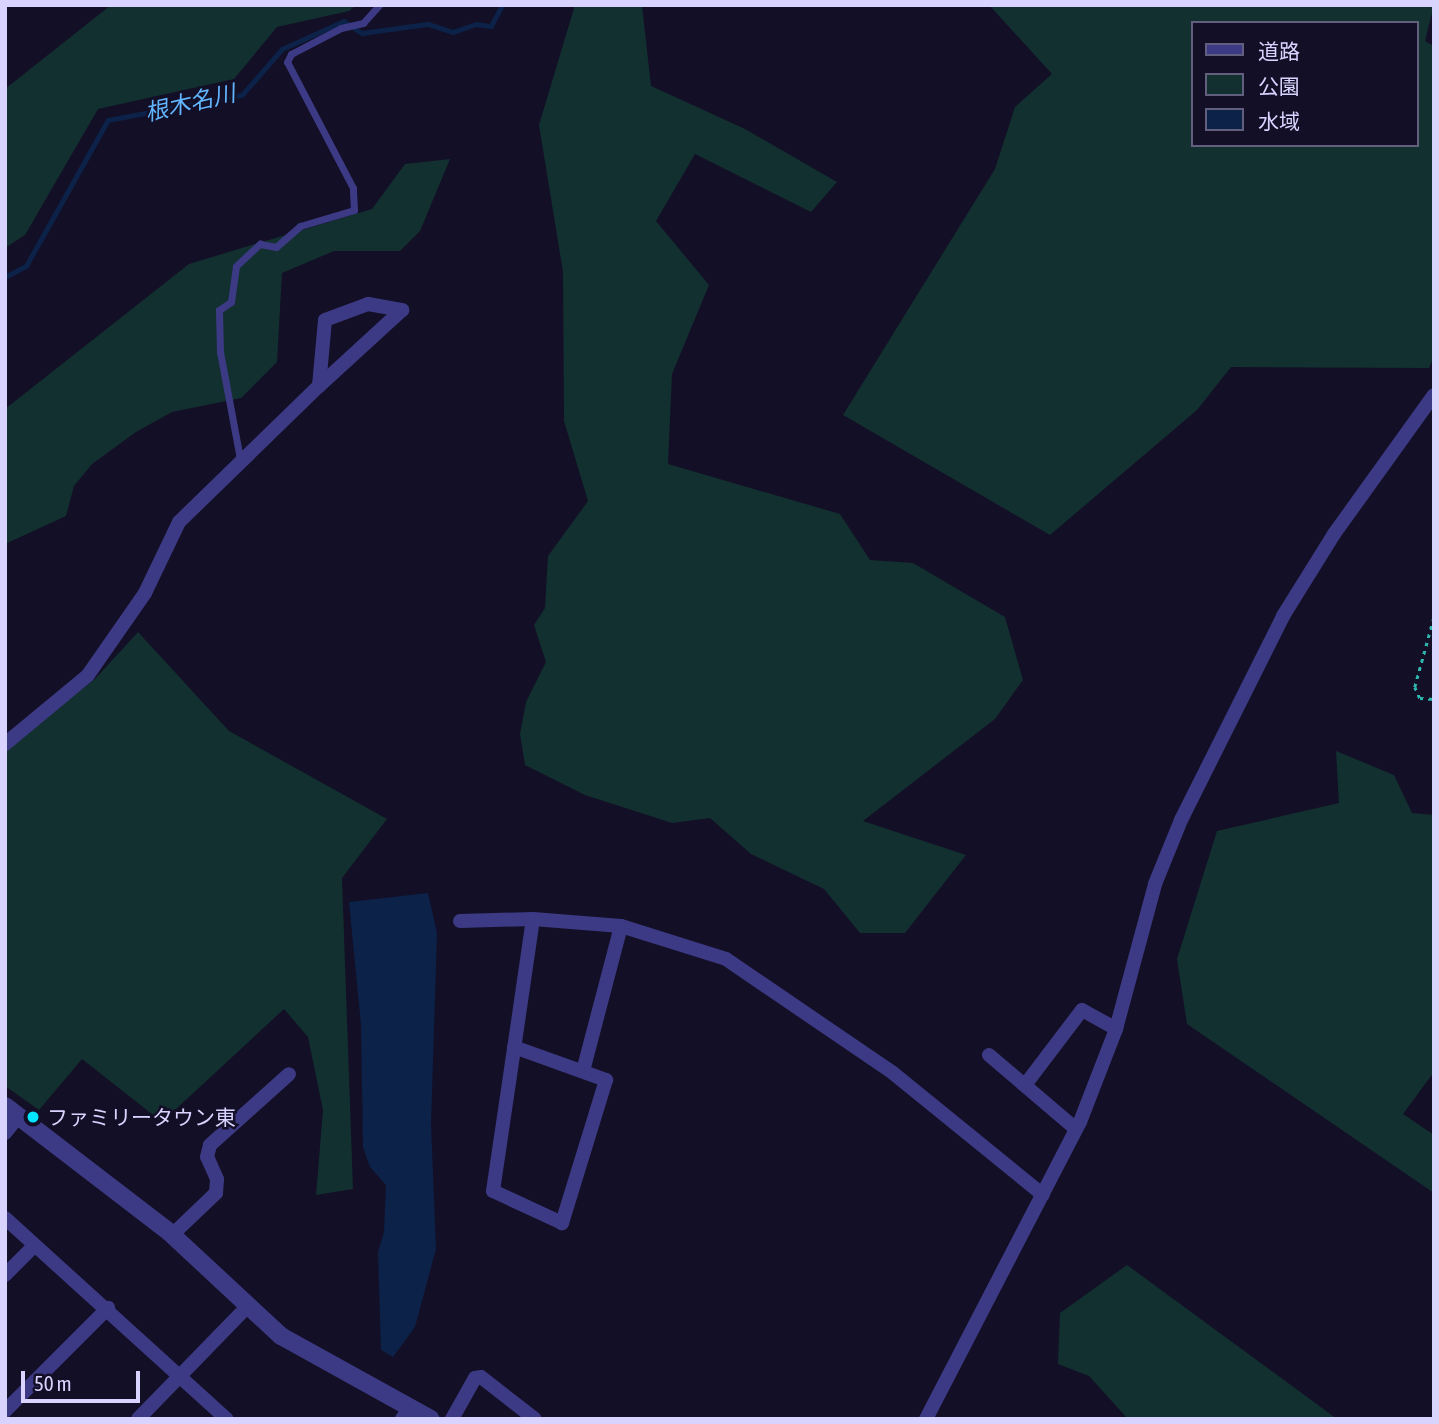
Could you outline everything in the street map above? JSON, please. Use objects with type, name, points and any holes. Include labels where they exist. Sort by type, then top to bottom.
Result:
[{"type":"street","points":[[5,744],[88,675],[145,593],[179,522],[241,464],[319,386],[328,377],[402,310],[368,304],[325,320],[319,386]]},
{"type":"street","points":[[926,1419],[1076,1129],[1116,1029],[1155,884],[1181,820],[1259,664],[1334,534],[1434,396]]},
{"type":"street","points":[[460,921],[533,919],[621,926],[726,960],[893,1073],[1043,1195]]},
{"type":"street","points":[[514,1046],[606,1080],[562,1223],[493,1191],[514,1046],[533,919]]},
{"type":"street","points":[[583,1072],[621,926]]},
{"type":"street","points":[[1025,1085],[1082,1010],[1116,1029]]},
{"type":"street","points":[[989,1055],[1076,1129]]},
{"type":"street","points":[[172,1235],[216,1194],[217,1179],[207,1157],[210,1145],[289,1074]]},
{"type":"street","points":[[5,1133],[12,1111],[172,1235],[246,1308],[310,1355],[406,1413],[431,1419]]},
{"type":"street","points":[[5,1218],[182,1374],[227,1419]]},
{"type":"street","points":[[5,1275],[35,1245]]},
{"type":"street","points":[[5,1411],[108,1308]]},
{"type":"street","points":[[138,1419],[246,1308]]},
{"type":"street","points":[[452,1419],[475,1378],[481,1377],[535,1419]]},
{"type":"lane","points":[[241,464],[220,352],[219,310],[231,302],[231,282],[245,254],[260,244],[276,247],[300,226],[354,209],[353,188],[287,62],[291,54],[341,28],[363,23],[379,5]]},
{"type":"path","points":[[1434,618],[1415,687],[1420,698],[1434,699]]},
{"type":"green space","points":[[111,5],[356,5],[349,11],[277,27],[234,79],[98,109],[25,235],[5,248],[5,89]]},
{"type":"green space","points":[[575,5],[642,5],[651,86],[745,129],[837,182],[811,212],[695,154],[656,221],[709,285],[672,374],[668,464],[840,514],[870,560],[913,563],[1005,617],[1023,680],[995,719],[863,821],[966,855],[905,933],[860,933],[824,889],[751,854],[710,818],[672,823],[585,795],[525,765],[520,734],[526,702],[546,662],[534,625],[545,608],[548,556],[588,501],[564,421],[563,272],[539,125]]},
{"type":"green space","points":[[989,5],[1434,5],[1425,41],[1434,46],[1434,356],[1429,368],[1231,367],[1197,410],[1050,535],[843,415],[995,169],[1015,107],[1052,74]]},
{"type":"green space","points":[[450,159],[420,231],[400,251],[334,251],[282,273],[277,362],[241,398],[172,412],[136,432],[92,464],[74,486],[66,516],[5,544],[5,409],[189,264],[372,209],[405,164]]},
{"type":"green space","points":[[138,632],[229,731],[387,819],[342,878],[353,1189],[316,1195],[323,1110],[308,1037],[284,1009],[162,1122],[82,1059],[39,1110],[5,1086],[5,750],[95,679]]},
{"type":"green space","points":[[1336,751],[1394,775],[1412,813],[1434,815],[1434,1072],[1403,1114],[1434,1135],[1434,1193],[1187,1024],[1177,959],[1217,831],[1339,803]]},
{"type":"green space","points":[[1127,1265],[1337,1419],[1128,1419],[1089,1376],[1058,1364],[1060,1313]]},
{"type":"water","points":[[428,893],[437,933],[431,1124],[436,1249],[415,1327],[393,1357],[381,1350],[378,1252],[384,1232],[386,1185],[370,1167],[363,1147],[361,1025],[349,902]]},
{"type":"waterway","name":"根木名川","points":[[5,277],[26,266],[108,120],[242,95],[282,49],[344,21],[362,33],[428,24],[453,32],[476,24],[491,26],[502,5]]},
{"type":"place","name":"ファミリータウン東","points":[[33,1117]]}]
